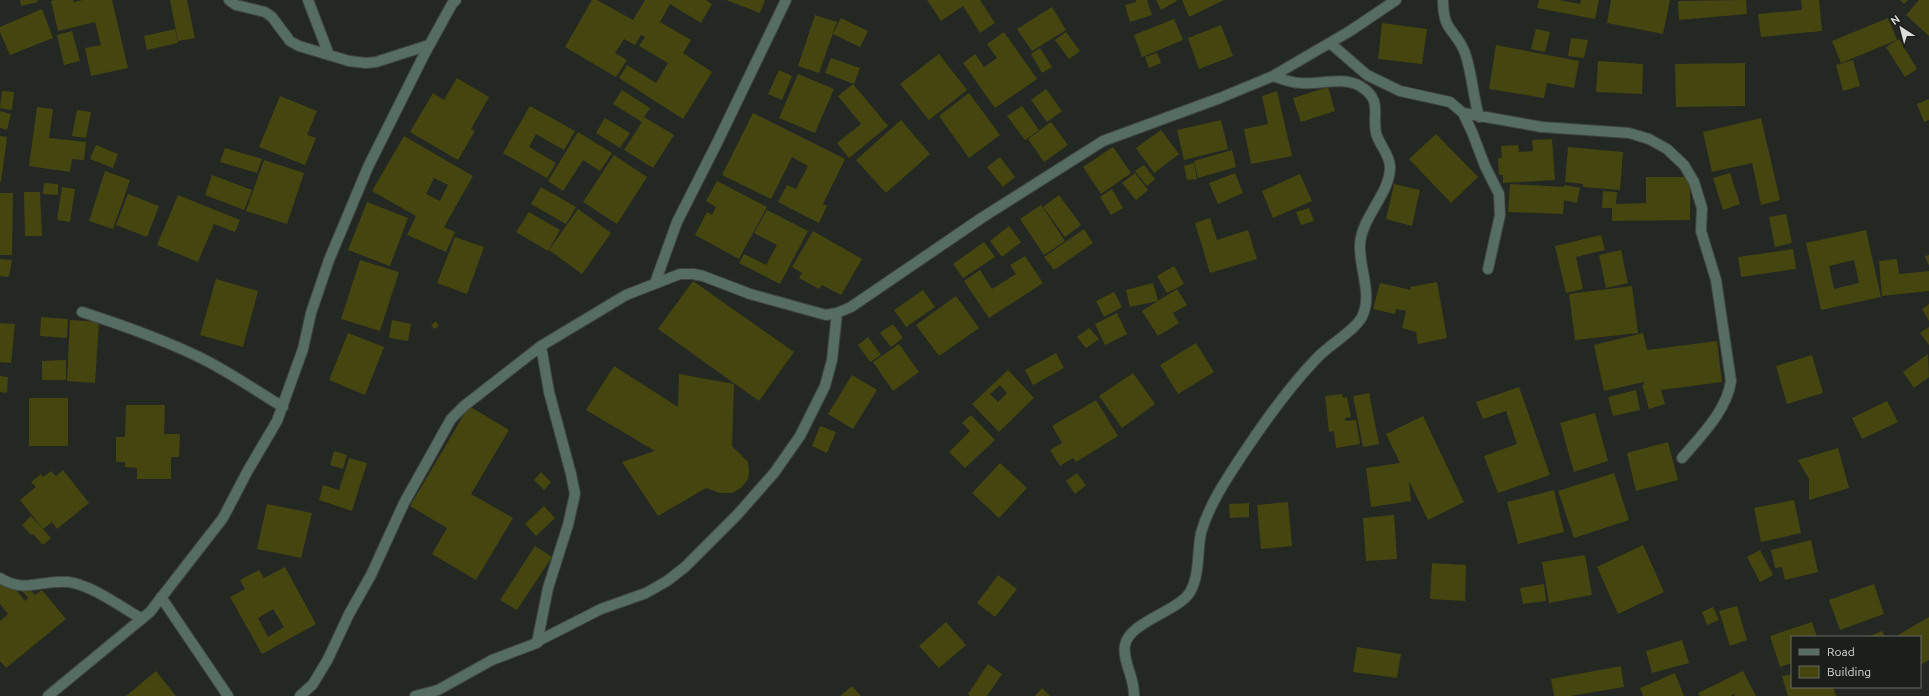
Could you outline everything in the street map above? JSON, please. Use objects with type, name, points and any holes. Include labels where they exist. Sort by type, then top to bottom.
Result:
[{"type":"street","points":[[229,0],[236,5],[265,12],[272,17],[290,41],[299,46],[349,61],[366,63],[394,57],[429,45]]},
{"type":"street","points":[[308,0],[329,55]]},
{"type":"street","points":[[48,696],[150,612],[160,597],[223,518],[247,472],[278,421],[303,350],[311,313],[329,260],[368,167],[429,45],[452,4],[456,0]]},
{"type":"street","points":[[655,283],[677,222],[786,0]]},
{"type":"street","points":[[300,696],[313,684],[328,659],[349,614],[371,575],[404,503],[451,419],[464,406],[541,346],[626,295],[680,274],[693,274],[750,294],[826,315],[837,313],[851,307],[983,217],[1103,141],[1220,98],[1273,76],[1330,43],[1396,0]]},
{"type":"street","points":[[1443,0],[1446,25],[1462,47],[1471,71],[1471,80],[1479,117]]},
{"type":"street","points":[[1330,43],[1367,75],[1400,91],[1450,102],[1463,113],[1472,132],[1482,161],[1499,194],[1500,215],[1488,268]]},
{"type":"street","points":[[1134,696],[1134,685],[1125,654],[1127,639],[1138,628],[1180,603],[1190,593],[1196,574],[1202,531],[1210,511],[1226,481],[1291,385],[1319,356],[1360,319],[1367,305],[1360,246],[1362,232],[1389,177],[1387,156],[1376,132],[1376,105],[1374,100],[1360,86],[1354,83],[1345,81],[1302,84],[1292,83],[1273,76]]},
{"type":"street","points":[[1463,113],[1542,127],[1629,133],[1649,139],[1667,149],[1684,165],[1694,182],[1702,208],[1701,231],[1716,280],[1731,381],[1729,395],[1682,458]]},
{"type":"street","points":[[82,312],[129,328],[199,357],[228,372],[283,407]]},
{"type":"street","points":[[415,696],[438,690],[492,660],[537,643],[540,640],[601,609],[646,593],[667,581],[685,567],[742,509],[774,473],[800,436],[825,386],[832,360],[837,313]]},
{"type":"street","points":[[537,643],[548,588],[568,525],[575,494],[572,474],[549,392],[541,346]]},
{"type":"street","points":[[0,578],[14,586],[32,586],[55,581],[70,582],[90,589],[142,619]]},
{"type":"street","points":[[160,597],[228,696]]},
{"type":"building","points":[[20,0],[37,0],[38,2],[21,6]]},
{"type":"building","points":[[73,0],[74,2],[83,0],[112,0],[128,68],[91,76],[85,48],[101,45],[95,22],[58,31],[51,1]]},
{"type":"building","points":[[170,0],[187,0],[195,38],[178,41]]},
{"type":"building","points":[[592,0],[597,0],[633,20],[645,0],[706,0],[712,4],[701,23],[670,4],[660,22],[691,40],[683,53],[712,72],[683,119],[619,78],[627,65],[656,83],[668,63],[639,46],[645,37],[641,35],[635,45],[624,39],[615,53],[627,60],[616,77],[565,47]]},
{"type":"building","points":[[726,0],[765,0],[760,13]]},
{"type":"building","points":[[927,0],[980,0],[995,23],[980,33],[963,6],[941,21]]},
{"type":"building","points":[[1136,0],[1147,0],[1152,15],[1130,22],[1125,5],[1136,2]]},
{"type":"building","points":[[1156,0],[1176,0],[1177,1],[1161,10]]},
{"type":"building","points":[[1182,0],[1224,0],[1189,17]]},
{"type":"building","points":[[1539,0],[1559,0],[1580,4],[1581,0],[1599,0],[1595,19],[1537,8]]},
{"type":"building","points":[[1611,0],[1670,0],[1663,34],[1607,23]]},
{"type":"building","points":[[1746,0],[1747,14],[1679,20],[1678,1]]},
{"type":"building","points":[[1801,0],[1819,0],[1822,31],[1761,37],[1758,14],[1802,10]]},
{"type":"building","points":[[1900,0],[1908,0],[1904,4]]},
{"type":"building","points":[[1919,0],[1929,0],[1929,36],[1906,15]]},
{"type":"building","points":[[1052,7],[1066,30],[1032,51],[1017,29]]},
{"type":"building","points":[[42,9],[53,38],[10,55],[0,32],[0,27]]},
{"type":"building","points":[[815,15],[837,22],[819,73],[798,66]]},
{"type":"building","points":[[841,18],[868,31],[860,47],[833,34]]},
{"type":"building","points":[[1888,18],[1897,40],[1841,63],[1832,41]]},
{"type":"building","points":[[1174,19],[1183,40],[1142,57],[1134,35]]},
{"type":"building","points":[[1382,23],[1427,29],[1422,64],[1378,59]]},
{"type":"building","points":[[1221,25],[1233,56],[1199,69],[1188,38]]},
{"type":"building","points":[[175,29],[178,43],[147,50],[144,36]]},
{"type":"building","points":[[1536,29],[1550,32],[1545,52],[1531,49]]},
{"type":"building","points":[[72,31],[80,61],[64,65],[57,35]]},
{"type":"building","points":[[1004,32],[1037,79],[995,108],[963,63],[975,54],[984,67],[997,58],[987,44]]},
{"type":"building","points":[[1066,32],[1080,51],[1069,59],[1055,40]]},
{"type":"building","points":[[1571,38],[1588,40],[1584,58],[1568,56]]},
{"type":"building","points":[[1899,39],[1917,69],[1905,77],[1886,47]]},
{"type":"building","points":[[1496,45],[1579,61],[1574,88],[1547,83],[1544,98],[1489,89]]},
{"type":"building","points":[[1040,48],[1052,67],[1042,73],[1031,54]]},
{"type":"building","points":[[1157,53],[1161,63],[1149,68],[1145,57]]},
{"type":"building","points":[[939,54],[967,90],[929,120],[900,84]]},
{"type":"building","points":[[831,58],[860,68],[854,84],[825,73]]},
{"type":"building","points":[[1853,60],[1860,86],[1843,91],[1836,65]]},
{"type":"building","points":[[1598,61],[1643,64],[1642,94],[1596,92]]},
{"type":"building","points":[[1745,63],[1745,106],[1676,107],[1675,64]]},
{"type":"building","points":[[779,70],[792,76],[782,100],[768,94]]},
{"type":"building","points":[[798,74],[834,89],[815,133],[779,118]]},
{"type":"building","points":[[457,78],[489,97],[471,129],[475,131],[458,160],[410,132],[433,93],[444,100]]},
{"type":"building","points":[[853,84],[888,126],[849,158],[837,143],[861,124],[838,96]]},
{"type":"building","points":[[1328,87],[1335,111],[1301,122],[1293,98]]},
{"type":"building","points":[[1046,89],[1062,111],[1047,122],[1031,100]]},
{"type":"building","points":[[622,90],[650,108],[644,117],[674,135],[653,168],[624,150],[642,122],[613,104]]},
{"type":"building","points":[[2,91],[14,92],[12,110],[0,108]]},
{"type":"building","points":[[1277,91],[1292,156],[1251,164],[1244,129],[1268,124],[1262,96]]},
{"type":"building","points":[[969,93],[1000,135],[969,158],[939,116]]},
{"type":"building","points":[[280,96],[317,111],[307,135],[316,138],[305,165],[259,147]]},
{"type":"building","points":[[1929,99],[1929,120],[1924,122],[1917,104]]},
{"type":"building","points":[[530,106],[575,131],[564,150],[536,134],[529,147],[556,163],[547,178],[503,153]]},
{"type":"building","points":[[1022,106],[1039,130],[1025,140],[1007,116]]},
{"type":"building","points":[[37,107],[53,109],[49,138],[86,142],[84,160],[72,159],[70,172],[29,166]]},
{"type":"building","points":[[77,110],[91,112],[86,138],[72,136]]},
{"type":"building","points":[[0,111],[11,114],[7,130],[0,128]]},
{"type":"building","points":[[753,113],[845,159],[823,204],[827,206],[819,223],[778,202],[787,185],[796,189],[808,166],[792,157],[771,199],[722,175]]},
{"type":"building","points":[[605,118],[630,133],[620,148],[596,133]]},
{"type":"building","points":[[1761,118],[1780,200],[1761,205],[1752,163],[1712,172],[1703,132]]},
{"type":"building","points":[[901,120],[930,154],[886,193],[856,160]]},
{"type":"building","points":[[1221,120],[1228,149],[1184,160],[1177,130]]},
{"type":"building","points":[[1051,122],[1068,145],[1044,162],[1028,139]]},
{"type":"building","points":[[1161,130],[1179,154],[1154,173],[1136,148]]},
{"type":"building","points":[[578,132],[612,153],[600,171],[583,160],[563,191],[548,181]]},
{"type":"building","points":[[1436,134],[1478,177],[1451,203],[1409,159]]},
{"type":"building","points":[[0,136],[7,137],[1,182],[0,181]]},
{"type":"building","points":[[404,136],[473,176],[444,227],[455,232],[446,252],[407,235],[416,216],[372,191]],"holes":[[[434,178],[448,185],[440,201],[426,194]]]},
{"type":"building","points":[[1552,139],[1555,180],[1503,183],[1503,175],[1499,175],[1498,158],[1502,158],[1501,146],[1518,145],[1519,152],[1533,151],[1532,140]]},
{"type":"building","points":[[96,145],[118,154],[113,168],[90,159]]},
{"type":"building","points":[[1113,147],[1131,173],[1101,194],[1083,167]]},
{"type":"building","points":[[1568,147],[1623,152],[1620,190],[1583,187],[1583,184],[1565,182]]},
{"type":"building","points":[[225,148],[262,159],[257,173],[220,162]]},
{"type":"building","points":[[1232,150],[1236,167],[1198,178],[1194,161]]},
{"type":"building","points":[[614,155],[647,177],[617,224],[583,202]]},
{"type":"building","points":[[1000,157],[1015,177],[1003,187],[987,167]]},
{"type":"building","points":[[264,160],[304,173],[287,224],[246,211]]},
{"type":"building","points":[[1194,163],[1197,179],[1187,180],[1184,166]]},
{"type":"building","points":[[1144,165],[1155,179],[1147,186],[1135,171]]},
{"type":"building","points":[[105,171],[130,180],[113,229],[89,221]]},
{"type":"building","points":[[1135,173],[1148,190],[1136,200],[1122,183]]},
{"type":"building","points":[[1235,173],[1243,193],[1218,204],[1209,183]]},
{"type":"building","points":[[1730,173],[1740,204],[1723,210],[1713,178]]},
{"type":"building","points":[[1300,174],[1312,201],[1273,218],[1262,191]]},
{"type":"building","points":[[212,175],[252,190],[244,210],[205,195]]},
{"type":"building","points":[[1646,177],[1690,177],[1690,220],[1612,221],[1612,208],[1602,208],[1603,191],[1617,192],[1616,204],[1646,203]]},
{"type":"building","points":[[717,181],[767,207],[739,259],[695,235],[707,212],[712,215],[716,207],[706,201]]},
{"type":"building","points":[[44,183],[58,184],[58,195],[43,194]]},
{"type":"building","points":[[1394,184],[1420,190],[1412,226],[1386,219]]},
{"type":"building","points":[[1510,184],[1564,187],[1565,185],[1580,188],[1577,203],[1564,200],[1563,214],[1508,212]]},
{"type":"building","points":[[62,187],[75,189],[70,222],[57,220]]},
{"type":"building","points":[[541,187],[576,207],[566,224],[531,204]]},
{"type":"building","points":[[1112,189],[1123,208],[1111,215],[1100,197]]},
{"type":"building","points":[[24,192],[40,192],[42,236],[25,236]]},
{"type":"building","points":[[0,193],[13,193],[12,255],[0,255]]},
{"type":"building","points":[[128,194],[159,206],[147,237],[116,225]]},
{"type":"building","points":[[178,195],[240,220],[235,232],[214,224],[198,262],[157,245]]},
{"type":"building","points":[[1059,195],[1081,225],[1065,237],[1043,207]]},
{"type":"building","points":[[367,202],[408,218],[390,266],[348,250]]},
{"type":"building","points":[[1041,205],[1065,241],[1044,255],[1020,219]]},
{"type":"building","points":[[1309,208],[1314,221],[1301,225],[1296,212]]},
{"type":"building","points":[[578,209],[611,233],[582,274],[549,250]]},
{"type":"building","points":[[767,210],[808,231],[780,284],[739,263],[744,254],[766,265],[777,245],[754,233]]},
{"type":"building","points":[[529,212],[560,230],[548,251],[516,232]]},
{"type":"building","points":[[1786,214],[1792,243],[1775,247],[1769,217]]},
{"type":"building","points":[[1210,218],[1217,240],[1248,230],[1257,259],[1210,273],[1195,223]]},
{"type":"building","points":[[1009,226],[1021,242],[1002,257],[990,241]]},
{"type":"building","points":[[1084,229],[1093,243],[1054,270],[1044,257]]},
{"type":"building","points":[[1866,230],[1881,297],[1821,310],[1806,243]],"holes":[[[1854,260],[1859,283],[1834,289],[1829,266]]]},
{"type":"building","points":[[813,231],[862,259],[841,295],[822,285],[819,289],[799,278],[802,273],[792,267]]},
{"type":"building","points":[[1601,235],[1605,250],[1576,257],[1583,289],[1566,293],[1555,246]]},
{"type":"building","points":[[455,237],[484,247],[467,294],[437,283]]},
{"type":"building","points":[[984,242],[995,257],[963,278],[953,264]]},
{"type":"building","points":[[1793,249],[1796,269],[1741,277],[1738,257]]},
{"type":"building","points":[[1621,250],[1628,283],[1606,288],[1599,255]]},
{"type":"building","points":[[1929,255],[1929,266],[1925,256]]},
{"type":"building","points":[[1025,256],[1043,283],[989,318],[964,281],[980,270],[992,289],[1016,274],[1010,265]]},
{"type":"building","points":[[0,259],[12,260],[9,277],[0,276]]},
{"type":"building","points":[[1897,259],[1899,274],[1929,271],[1929,291],[1882,296],[1879,261]]},
{"type":"building","points":[[360,260],[399,272],[380,331],[341,319]]},
{"type":"building","points":[[1174,266],[1184,284],[1167,293],[1157,276]]},
{"type":"building","points":[[216,279],[258,291],[243,347],[200,335]]},
{"type":"building","points":[[693,281],[794,352],[759,401],[658,329]]},
{"type":"building","points":[[1437,282],[1447,338],[1418,344],[1416,332],[1402,328],[1406,311],[1396,309],[1395,314],[1373,309],[1380,283],[1411,290],[1410,287]]},
{"type":"building","points":[[1153,283],[1158,301],[1130,307],[1126,290]]},
{"type":"building","points":[[1632,286],[1638,333],[1575,340],[1569,294]]},
{"type":"building","points":[[1177,289],[1187,305],[1173,313],[1179,323],[1158,336],[1142,311]]},
{"type":"building","points":[[923,290],[935,307],[906,327],[894,310]]},
{"type":"building","points":[[1114,292],[1122,307],[1104,317],[1096,301]]},
{"type":"building","points":[[956,296],[979,328],[939,356],[916,325]]},
{"type":"building","points":[[1929,304],[1929,321],[1922,309]]},
{"type":"building","points":[[1117,313],[1127,334],[1105,345],[1095,324]]},
{"type":"building","points":[[41,317],[68,319],[67,338],[40,336]]},
{"type":"building","points":[[70,320],[99,322],[95,383],[67,381]]},
{"type":"building","points":[[392,320],[411,324],[408,341],[389,338]]},
{"type":"building","points":[[436,321],[439,326],[434,329],[431,325]]},
{"type":"building","points":[[0,323],[15,324],[11,363],[0,362]]},
{"type":"building","points":[[893,324],[903,338],[891,347],[880,333]]},
{"type":"building","points":[[1929,327],[1929,345],[1920,333]]},
{"type":"building","points":[[1089,328],[1099,339],[1086,348],[1077,337]]},
{"type":"building","points":[[348,333],[384,347],[365,395],[329,380]]},
{"type":"building","points":[[1643,333],[1647,350],[1717,341],[1722,382],[1661,390],[1665,404],[1649,409],[1642,385],[1644,385],[1644,382],[1604,391],[1594,345]]},
{"type":"building","points":[[868,337],[881,355],[870,362],[858,345]]},
{"type":"building","points":[[1196,343],[1214,372],[1178,394],[1160,365]]},
{"type":"building","points":[[899,344],[919,372],[893,391],[873,362]]},
{"type":"building","points":[[1056,353],[1064,368],[1033,385],[1025,370]]},
{"type":"building","points":[[1928,354],[1929,377],[1914,388],[1903,372]]},
{"type":"building","points":[[1812,355],[1823,393],[1787,404],[1776,366]]},
{"type":"building","points":[[66,360],[66,380],[42,380],[42,361]]},
{"type":"building","points":[[614,366],[678,407],[679,374],[734,384],[732,446],[748,462],[749,472],[748,479],[741,488],[732,493],[720,493],[706,488],[658,516],[622,462],[655,451],[586,410]]},
{"type":"building","points":[[1008,370],[1034,398],[999,432],[972,404]],"holes":[[[1000,385],[1007,393],[998,402],[990,394]]]},
{"type":"building","points":[[1133,373],[1155,404],[1122,428],[1099,396]]},
{"type":"building","points":[[852,375],[877,390],[853,429],[828,414]]},
{"type":"building","points":[[0,376],[8,377],[7,393],[0,392]]},
{"type":"building","points":[[1519,387],[1550,475],[1498,493],[1484,456],[1517,444],[1506,411],[1483,419],[1476,402]]},
{"type":"building","points":[[1636,390],[1640,410],[1613,416],[1608,397]]},
{"type":"building","points":[[1369,393],[1379,444],[1363,447],[1353,396]]},
{"type":"building","points":[[1342,394],[1343,398],[1347,397],[1351,417],[1345,418],[1345,421],[1356,420],[1360,444],[1336,448],[1334,431],[1329,432],[1325,396]]},
{"type":"building","points":[[29,398],[68,398],[68,446],[29,446]]},
{"type":"building","points":[[1096,400],[1118,436],[1076,462],[1073,458],[1060,466],[1050,450],[1062,443],[1052,426]]},
{"type":"building","points":[[1887,401],[1898,422],[1862,439],[1852,418]]},
{"type":"building","points":[[126,405],[165,405],[164,434],[180,434],[179,457],[171,457],[171,479],[137,479],[137,468],[125,467],[125,462],[116,462],[116,437],[125,437]]},
{"type":"building","points":[[469,406],[509,430],[471,494],[513,518],[476,580],[432,554],[447,528],[410,506]]},
{"type":"building","points":[[1595,413],[1608,461],[1574,472],[1560,423]]},
{"type":"building","points":[[971,415],[995,440],[965,468],[949,452],[970,431],[962,423]]},
{"type":"building","points":[[1423,416],[1464,502],[1428,520],[1409,481],[1411,501],[1371,507],[1366,468],[1400,463],[1386,434]]},
{"type":"building","points":[[820,426],[836,432],[827,453],[812,446]]},
{"type":"building","points":[[1668,442],[1678,480],[1636,491],[1627,453]]},
{"type":"building","points":[[1838,448],[1849,488],[1809,500],[1809,479],[1798,460]]},
{"type":"building","points":[[334,451],[347,455],[343,469],[330,465]]},
{"type":"building","points":[[349,458],[367,463],[352,511],[319,500],[323,485],[339,490]]},
{"type":"building","points":[[1000,463],[1027,488],[999,518],[972,493]]},
{"type":"building","points":[[63,470],[89,503],[57,529],[52,522],[43,529],[20,500],[36,487],[31,482],[41,474],[43,477],[51,471],[56,476]]},
{"type":"building","points":[[541,472],[551,482],[544,490],[534,480]]},
{"type":"building","points":[[1077,473],[1086,485],[1075,494],[1066,481]]},
{"type":"building","points":[[1614,473],[1629,520],[1574,538],[1558,491]]},
{"type":"building","points":[[1554,490],[1564,532],[1518,544],[1507,502]]},
{"type":"building","points":[[1794,500],[1801,533],[1761,542],[1754,508]]},
{"type":"building","points":[[1288,502],[1292,546],[1261,549],[1257,505]]},
{"type":"building","points":[[1249,503],[1249,517],[1230,518],[1229,504]]},
{"type":"building","points":[[267,504],[312,513],[301,558],[257,549]]},
{"type":"building","points":[[544,506],[555,518],[536,536],[525,524]]},
{"type":"building","points":[[1394,515],[1397,559],[1366,561],[1363,518]]},
{"type":"building","points":[[31,516],[51,538],[43,545],[22,525]]},
{"type":"building","points":[[1811,540],[1818,572],[1785,580],[1782,567],[1775,568],[1771,550]]},
{"type":"building","points":[[1643,545],[1664,592],[1618,614],[1597,567]]},
{"type":"building","points":[[535,546],[552,557],[517,610],[500,600]]},
{"type":"building","points":[[1760,550],[1773,575],[1760,582],[1747,557]]},
{"type":"building","points":[[1585,555],[1592,595],[1549,603],[1542,562]]},
{"type":"building","points":[[1432,563],[1466,565],[1465,601],[1430,599]]},
{"type":"building","points":[[285,567],[316,624],[262,654],[230,597],[245,589],[240,580],[259,570],[264,578]],"holes":[[[273,609],[284,627],[268,637],[258,618]]]},
{"type":"building","points":[[4,575],[25,601],[28,598],[21,589],[26,585],[35,595],[42,590],[66,619],[6,668],[0,661],[0,621],[8,614],[0,604],[0,578]]},
{"type":"building","points":[[998,575],[1017,589],[995,617],[977,603]]},
{"type":"building","points":[[1544,584],[1546,601],[1523,604],[1520,588]]},
{"type":"building","points":[[1874,584],[1884,614],[1840,630],[1829,600]]},
{"type":"building","points":[[1737,606],[1747,640],[1730,646],[1719,611]]},
{"type":"building","points":[[1713,607],[1719,620],[1707,625],[1702,612]]},
{"type":"building","points":[[1929,617],[1929,660],[1921,664],[1921,636],[1898,635]]},
{"type":"building","points":[[946,622],[966,645],[939,668],[919,646]]},
{"type":"building","points":[[1812,622],[1817,636],[1791,636],[1791,663],[1780,667],[1770,636]]},
{"type":"building","points":[[1882,631],[1884,636],[1870,636]]},
{"type":"building","points":[[1682,640],[1689,663],[1652,673],[1646,651]]},
{"type":"building","points":[[1357,647],[1401,654],[1397,678],[1353,672]]},
{"type":"building","points":[[988,664],[1002,674],[987,696],[970,696],[968,694]]},
{"type":"building","points":[[1621,666],[1624,687],[1570,696],[1554,696],[1551,679]]},
{"type":"building","points":[[156,671],[176,696],[126,696]]},
{"type":"building","points":[[1743,671],[1756,696],[1735,696],[1734,694],[1731,696],[1700,696],[1698,693]]},
{"type":"building","points":[[1675,673],[1684,696],[1643,696],[1640,688]]},
{"type":"building","points":[[1791,674],[1791,688],[1833,688],[1836,696],[1788,696],[1782,676]]},
{"type":"building","points":[[852,686],[861,696],[840,696]]},
{"type":"building","points":[[1042,688],[1050,696],[1035,696]]}]
